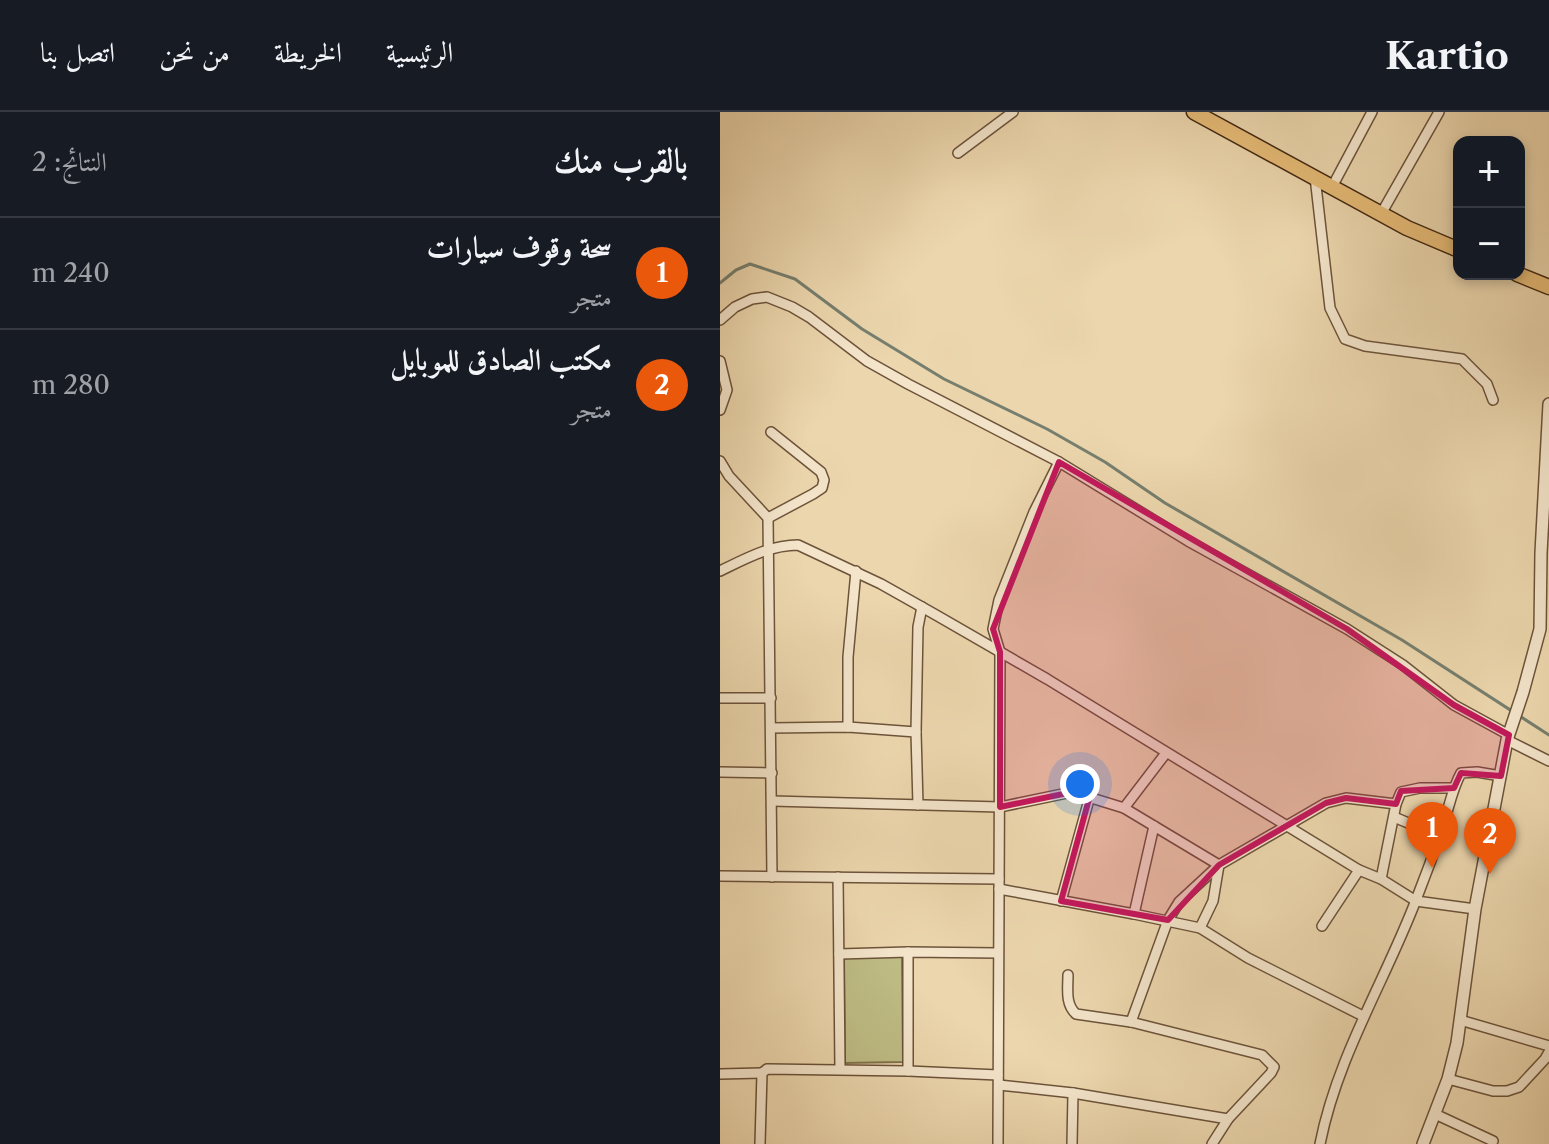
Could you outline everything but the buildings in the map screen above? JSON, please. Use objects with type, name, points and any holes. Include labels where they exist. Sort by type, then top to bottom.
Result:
[{"type":"main road","points":[[1194,112],[1407,228],[1453,247]]},
{"type":"main road","points":[[1525,277],[1549,287]]},
{"type":"street","points":[[958,153],[1013,112]]},
{"type":"street","points":[[1332,187],[1372,112]]},
{"type":"street","points":[[1381,214],[1439,112]]},
{"type":"street","points":[[1315,177],[1330,308],[1345,339],[1365,346],[1462,359],[1487,384],[1493,400]]},
{"type":"street","points":[[720,320],[735,307],[752,299],[767,297],[782,302],[809,317],[867,361],[1059,462],[1188,541],[1347,629],[1403,665],[1454,705],[1510,733],[1549,761]]},
{"type":"street","points":[[720,361],[727,390],[720,410]]},
{"type":"street","points":[[1423,1144],[1448,1079],[1457,1043],[1475,909],[1510,733],[1544,628],[1541,553],[1549,404]]},
{"type":"street","points":[[768,518],[822,488],[824,480],[821,472],[771,432]]},
{"type":"street","points":[[720,461],[729,476],[768,518],[772,877]]},
{"type":"street","points":[[998,1144],[1000,652],[993,629],[999,600],[1034,512],[1059,462]]},
{"type":"street","points":[[720,571],[769,550],[798,545],[856,571],[922,607],[1284,826],[1416,901],[1475,909]]},
{"type":"street","points":[[848,727],[848,657],[856,571]]},
{"type":"street","points":[[918,805],[918,627],[922,607]]},
{"type":"street","points":[[720,698],[771,698]]},
{"type":"street","points":[[771,728],[848,727],[916,732]]},
{"type":"street","points":[[1124,808],[1166,753]]},
{"type":"street","points":[[720,772],[772,773]]},
{"type":"street","points":[[1320,1144],[1363,1016],[1416,901],[1461,773],[1501,776]]},
{"type":"street","points":[[1381,879],[1401,792],[1454,788]]},
{"type":"street","points":[[772,801],[1000,807],[1072,792],[1124,808],[1219,865]]},
{"type":"street","points":[[1061,901],[1090,796]]},
{"type":"street","points":[[1131,1022],[1168,920],[1179,902],[1219,865],[1326,803],[1346,798],[1396,804]]},
{"type":"street","points":[[1394,817],[1439,836]]},
{"type":"street","points":[[1134,914],[1154,826]]},
{"type":"street","points":[[1200,928],[1213,901],[1219,865]]},
{"type":"street","points":[[1322,926],[1359,870]]},
{"type":"street","points":[[720,876],[999,884],[1061,901],[1168,920],[1200,928],[1248,958],[1363,1016]]},
{"type":"street","points":[[838,877],[840,1069]]},
{"type":"street","points":[[908,952],[908,1071]]},
{"type":"street","points":[[839,954],[998,953]]},
{"type":"street","points":[[1068,975],[1068,1002],[1076,1014],[1131,1022],[1262,1055],[1269,1060],[1274,1067],[1271,1073],[1228,1119],[1212,1144]]},
{"type":"street","points":[[1460,1020],[1549,1046]]},
{"type":"street","points":[[1448,1079],[1493,1091],[1507,1091],[1519,1087],[1549,1052]]},
{"type":"street","points":[[720,1074],[762,1073],[767,1069],[908,1071],[998,1080],[1228,1119]]},
{"type":"street","points":[[760,1144],[762,1073]]},
{"type":"street","points":[[1072,1144],[1073,1093]]},
{"type":"street","points":[[1435,1114],[1493,1141]]},
{"type":"highlighted area","points":[[1059,462],[1347,629],[1454,705],[1509,735],[1501,776],[1461,773],[1454,788],[1401,791],[1396,804],[1346,798],[1326,803],[1219,865],[1168,920],[1061,901],[1092,788],[1000,807],[1000,652],[993,629]]},
{"type":"shaded area","points":[[844,957],[902,957],[903,1062],[845,1063]]},
{"type":"waterway","points":[[720,283],[736,270],[750,264],[795,279],[862,329],[944,379],[1047,429],[1105,462],[1165,503],[1402,640],[1549,735]]},
{"type":"place","name":"سحة وقوف سيارات","points":[[1432,868]]},
{"type":"place","name":"مكتب الصادق للموبايل","points":[[1490,874]]}]
